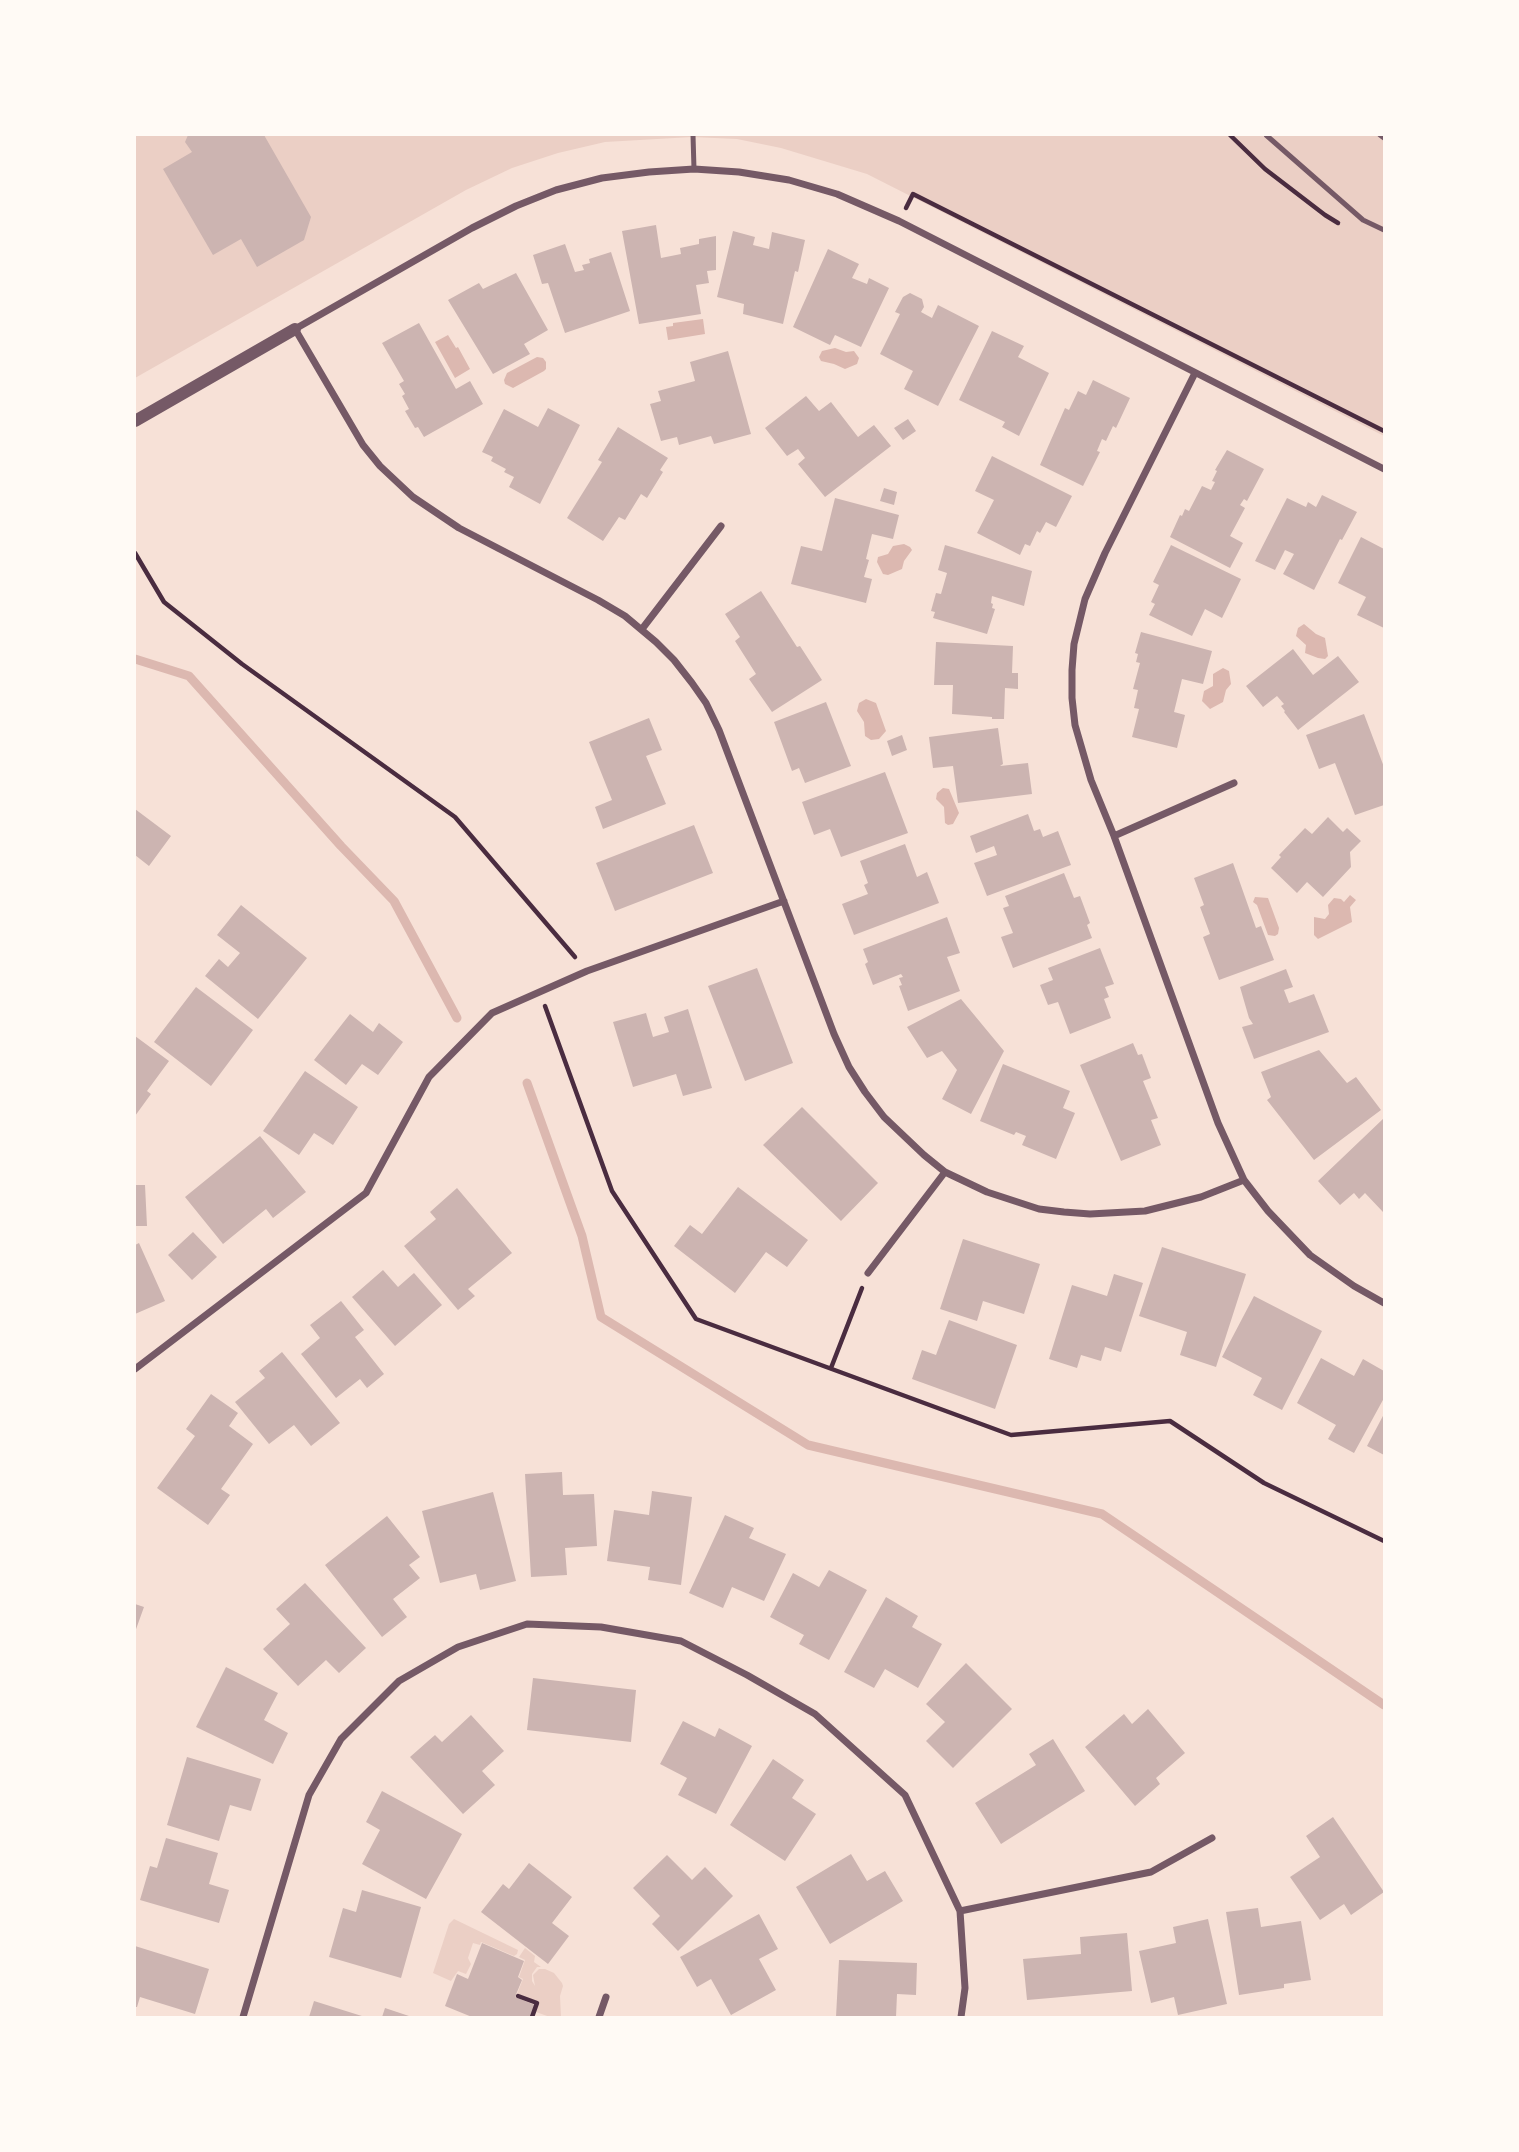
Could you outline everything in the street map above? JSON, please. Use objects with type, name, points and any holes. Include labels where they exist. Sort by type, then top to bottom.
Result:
[{"type":"street","points":[[135,421],[472,228],[516,206],[556,190],[602,178],[694,169],[739,172],[789,180],[837,194],[899,221],[1384,469]]},
{"type":"street","points":[[295,329],[363,445],[380,466],[413,497],[459,528],[625,616],[674,660],[706,703],[719,730],[834,1034],[849,1066],[884,1117],[944,1172],[963,1182],[1039,1209],[1090,1214],[1145,1211],[1172,1206],[1244,1180]]},
{"type":"street","points":[[1195,373],[1085,598],[1074,644],[1072,698],[1076,725],[1091,780],[1114,836],[1218,1123],[1244,1180],[1268,1212],[1310,1255],[1384,1303]]},
{"type":"street","points":[[642,629],[721,526]]},
{"type":"street","points":[[1114,836],[1234,783]]},
{"type":"street","points":[[135,1369],[366,1193],[429,1077],[492,1013],[587,971],[783,901]]},
{"type":"street","points":[[868,1273],[944,1172]]},
{"type":"street","points":[[243,2017],[309,1795],[341,1739],[399,1681],[458,1647],[527,1624],[601,1627],[681,1642],[747,1675],[815,1714],[905,1795],[960,1911],[965,1988],[961,2017]]},
{"type":"street","points":[[960,1911],[1151,1872],[1212,1838]]},
{"type":"street","points":[[599,2017],[606,1997]]},
{"type":"lane","points":[[693,135],[694,169]]},
{"type":"lane","points":[[1266,135],[1363,220],[1384,230]]},
{"type":"lane","points":[[1380,135],[1384,138]]},
{"type":"path","points":[[1230,135],[1265,169],[1325,215],[1349,229]]},
{"type":"path","points":[[899,221],[913,194],[1384,431]]},
{"type":"path","points":[[135,553],[164,602],[242,664],[455,817],[587,971]]},
{"type":"path","points":[[540,992],[612,1191],[696,1319],[1011,1435],[1170,1421],[1264,1483],[1384,1541]]},
{"type":"path","points":[[831,1368],[868,1273]]},
{"type":"path","points":[[518,1996],[537,2003],[532,2017]]},
{"type":"shaded area","points":[[135,135],[1384,135],[1384,436],[867,174],[781,148],[737,139],[692,137],[605,142],[512,168],[466,190],[135,378]]},
{"type":"shaded area","points":[[703,319],[705,334],[668,340],[666,327],[673,326],[673,323]]},
{"type":"shaded area","points":[[448,335],[470,369],[455,378],[435,342]]},
{"type":"shaded area","points":[[835,348],[846,352],[854,351],[859,358],[857,364],[845,369],[821,361],[819,357],[822,351]]},
{"type":"shaded area","points":[[537,357],[546,362],[544,371],[513,388],[505,384],[507,373]]},
{"type":"shaded area","points":[[904,544],[912,550],[902,569],[888,575],[883,574],[877,562],[878,557],[888,554],[893,546]]},
{"type":"shaded area","points":[[1304,624],[1325,638],[1328,656],[1325,659],[1305,653],[1306,645],[1296,636],[1298,628]]},
{"type":"shaded area","points":[[1223,668],[1229,671],[1231,684],[1226,690],[1223,702],[1210,709],[1202,701],[1204,691],[1213,686],[1213,674]]},
{"type":"shaded area","points":[[866,699],[876,703],[886,731],[879,739],[871,740],[865,736],[864,722],[857,711],[859,703]]},
{"type":"shaded area","points":[[943,788],[949,789],[959,813],[953,824],[945,823],[944,807],[936,799],[937,793]]},
{"type":"shaded area","points":[[1350,895],[1356,900],[1350,907],[1352,922],[1318,939],[1314,935],[1314,917],[1325,919],[1329,914],[1328,905],[1334,898],[1344,902]]},
{"type":"shaded area","points":[[1255,897],[1268,898],[1279,928],[1275,936],[1268,935],[1257,905],[1253,902]]},
{"type":"shaded area","points":[[454,1919],[518,1950],[517,1954],[514,1956],[481,1942],[480,1945],[473,1943],[468,1958],[471,1964],[466,1974],[458,1971],[451,1981],[433,1973],[449,1924]]},
{"type":"shaded area","points":[[525,1948],[535,1956],[534,1962],[541,1967],[537,1967],[532,1974],[535,1986],[533,1975],[539,1969],[554,1973],[562,1983],[561,2017],[550,2017],[536,2012],[539,2002],[517,1994],[523,1979],[519,1977],[525,1960],[519,1957]]},
{"type":"building","points":[[188,135],[264,135],[311,217],[304,240],[257,267],[241,239],[213,255],[163,169],[192,152],[185,142]]},
{"type":"building","points":[[656,225],[661,258],[681,254],[680,248],[699,244],[699,239],[716,236],[716,270],[707,271],[709,283],[696,285],[701,314],[639,324],[622,231]]},
{"type":"building","points":[[733,231],[755,237],[753,245],[769,249],[772,232],[805,240],[783,324],[743,314],[744,304],[717,297]]},
{"type":"building","points":[[565,244],[575,272],[584,270],[582,265],[590,263],[589,259],[611,252],[630,311],[565,333],[548,283],[542,284],[533,255]]},
{"type":"building","points":[[828,249],[859,264],[852,278],[867,284],[869,278],[889,288],[861,347],[835,335],[830,345],[793,327]]},
{"type":"building","points":[[516,273],[548,330],[524,344],[530,354],[493,374],[448,300],[479,283],[483,289]]},
{"type":"building","points":[[910,293],[922,299],[924,307],[921,312],[932,318],[938,305],[979,326],[938,406],[904,389],[913,371],[880,354],[900,314],[895,312],[903,297]]},
{"type":"building","points":[[419,323],[456,389],[470,381],[483,404],[424,437],[405,411],[409,409],[399,384],[404,381],[382,343]]},
{"type":"building","points":[[992,331],[1024,346],[1018,357],[1049,373],[1019,436],[1002,427],[1005,422],[959,400]]},
{"type":"building","points":[[728,351],[751,434],[714,444],[711,436],[679,445],[677,437],[661,441],[650,404],[661,401],[658,391],[695,381],[690,362]]},
{"type":"building","points":[[1093,380],[1130,398],[1116,428],[1113,426],[1106,441],[1102,439],[1097,451],[1100,452],[1083,486],[1040,465],[1065,408],[1069,410],[1078,391],[1086,395]]},
{"type":"building","points":[[806,396],[819,411],[831,402],[858,437],[874,425],[891,446],[825,497],[798,464],[805,458],[798,449],[787,456],[765,428]]},
{"type":"building","points":[[548,408],[580,425],[540,504],[509,487],[514,477],[491,461],[493,457],[482,452],[504,409],[538,427]]},
{"type":"building","points":[[908,419],[916,431],[903,440],[894,428]]},
{"type":"building","points":[[618,427],[668,458],[647,498],[641,494],[625,520],[619,517],[603,541],[567,518],[602,462],[598,460]]},
{"type":"building","points":[[1227,450],[1264,469],[1247,501],[1244,499],[1240,505],[1245,508],[1230,536],[1243,543],[1230,568],[1170,537],[1180,515],[1182,516],[1185,509],[1189,511],[1202,486],[1211,490],[1215,482],[1212,481],[1217,471],[1215,470]]},
{"type":"building","points":[[992,456],[1072,496],[1056,527],[1046,522],[1040,533],[1037,531],[1030,546],[1025,544],[1020,555],[977,533],[994,500],[975,491]]},
{"type":"building","points":[[884,488],[897,492],[894,505],[880,501]]},
{"type":"building","points":[[1322,495],[1357,512],[1314,590],[1283,574],[1294,554],[1285,550],[1275,570],[1255,561],[1287,498],[1306,507],[1308,502],[1316,507]]},
{"type":"building","points":[[835,498],[899,515],[893,539],[872,534],[864,577],[872,579],[866,603],[791,584],[801,546],[822,551]]},
{"type":"building","points":[[1361,537],[1384,549],[1384,628],[1357,615],[1366,597],[1338,583]]},
{"type":"building","points":[[945,545],[1032,571],[1024,606],[992,596],[992,608],[995,609],[987,634],[933,618],[935,612],[931,611],[936,593],[941,594],[947,573],[938,570]]},
{"type":"building","points":[[1171,545],[1241,579],[1222,618],[1205,609],[1192,636],[1149,615],[1155,604],[1151,602],[1159,585],[1153,582]]},
{"type":"building","points":[[761,591],[822,680],[772,712],[749,679],[756,674],[735,641],[740,637],[725,614]]},
{"type":"building","points":[[1141,632],[1212,651],[1203,684],[1182,679],[1174,712],[1185,715],[1177,748],[1132,737],[1139,709],[1134,708],[1138,690],[1133,689],[1140,663],[1136,662],[1138,654],[1135,653]]},
{"type":"building","points":[[936,642],[1013,646],[1012,673],[1018,673],[1018,689],[1005,688],[1004,719],[952,714],[953,685],[934,685]]},
{"type":"building","points":[[1293,649],[1313,675],[1338,656],[1359,682],[1298,730],[1284,712],[1281,706],[1284,704],[1277,696],[1263,707],[1246,686]]},
{"type":"building","points":[[826,702],[851,766],[805,783],[799,768],[792,771],[774,722]]},
{"type":"building","points":[[1364,714],[1384,767],[1384,805],[1355,815],[1335,763],[1319,769],[1306,735]]},
{"type":"building","points":[[649,718],[662,750],[646,756],[666,804],[603,829],[595,807],[612,800],[589,742]]},
{"type":"building","points":[[998,728],[1003,764],[1000,766],[1028,763],[1032,794],[958,803],[953,766],[933,768],[929,737]]},
{"type":"building","points":[[902,735],[907,750],[892,756],[887,741]]},
{"type":"building","points":[[885,772],[908,833],[841,857],[830,829],[814,835],[802,802]]},
{"type":"building","points":[[135,809],[171,836],[149,866],[135,855]]},
{"type":"building","points":[[1028,814],[1034,831],[1040,829],[1043,837],[1058,831],[1071,865],[987,896],[974,863],[997,855],[994,846],[976,853],[970,836]]},
{"type":"building","points":[[1328,817],[1343,832],[1347,828],[1361,841],[1350,852],[1351,867],[1323,897],[1307,882],[1297,893],[1271,868],[1281,857],[1279,855],[1305,828],[1312,834]]},
{"type":"building","points":[[694,825],[713,873],[615,911],[596,863]]},
{"type":"building","points":[[905,844],[917,877],[927,872],[939,903],[854,935],[842,904],[868,894],[864,885],[868,883],[860,861]]},
{"type":"building","points":[[1233,863],[1256,928],[1261,926],[1274,960],[1219,980],[1203,937],[1210,934],[1200,907],[1204,905],[1194,878]]},
{"type":"building","points":[[1064,873],[1074,898],[1080,896],[1090,923],[1087,925],[1092,938],[1013,968],[1001,937],[1013,933],[1003,908],[1009,906],[1005,896]]},
{"type":"building","points":[[241,905],[307,958],[258,1019],[205,976],[219,959],[228,967],[240,953],[217,935]]},
{"type":"building","points":[[947,917],[960,953],[947,957],[960,991],[908,1011],[899,986],[902,985],[899,978],[903,977],[901,974],[873,985],[863,949]]},
{"type":"building","points":[[1100,948],[1114,984],[1105,987],[1109,997],[1104,999],[1111,1018],[1070,1034],[1058,1002],[1048,1005],[1040,985],[1053,980],[1048,968]]},
{"type":"building","points":[[757,968],[793,1063],[745,1081],[708,986]]},
{"type":"building","points":[[1286,969],[1293,987],[1284,990],[1289,1003],[1314,994],[1329,1032],[1254,1059],[1242,1027],[1253,1024],[1240,987]]},
{"type":"building","points":[[196,987],[253,1030],[211,1086],[154,1042]]},
{"type":"building","points":[[961,999],[1004,1051],[971,1114],[942,1099],[957,1070],[942,1051],[927,1058],[907,1027]]},
{"type":"building","points":[[688,1009],[712,1088],[683,1096],[676,1074],[633,1087],[613,1022],[646,1013],[653,1037],[669,1032],[664,1017]]},
{"type":"building","points":[[350,1014],[373,1032],[379,1023],[403,1042],[378,1075],[362,1064],[346,1085],[314,1060]]},
{"type":"building","points":[[135,1036],[169,1061],[147,1091],[151,1094],[135,1116]]},
{"type":"building","points":[[1133,1043],[1138,1055],[1142,1054],[1151,1078],[1143,1081],[1158,1118],[1151,1120],[1161,1145],[1121,1161],[1080,1065]]},
{"type":"building","points":[[1319,1050],[1347,1083],[1356,1077],[1381,1110],[1314,1160],[1267,1100],[1271,1097],[1261,1072]]},
{"type":"building","points":[[1003,1064],[1070,1091],[1063,1108],[1075,1113],[1056,1159],[1022,1145],[1026,1136],[1016,1132],[1014,1135],[980,1121]]},
{"type":"building","points":[[305,1071],[358,1107],[333,1145],[314,1133],[299,1155],[263,1131]]},
{"type":"building","points":[[802,1107],[878,1183],[841,1221],[763,1145]]},
{"type":"building","points":[[1384,1118],[1384,1211],[1365,1193],[1359,1199],[1354,1193],[1340,1205],[1318,1181]]},
{"type":"building","points":[[260,1136],[306,1192],[273,1218],[266,1209],[223,1244],[185,1197]]},
{"type":"building","points":[[135,1185],[145,1185],[147,1226],[135,1226]]},
{"type":"building","points":[[738,1187],[808,1240],[787,1267],[766,1252],[735,1293],[674,1246],[690,1225],[702,1234]]},
{"type":"building","points":[[457,1188],[512,1253],[468,1289],[475,1296],[458,1310],[404,1246],[436,1219],[430,1212]]},
{"type":"building","points":[[193,1232],[217,1257],[192,1280],[168,1255]]},
{"type":"building","points":[[963,1239],[1040,1264],[1024,1314],[983,1301],[977,1321],[940,1309]]},
{"type":"building","points":[[139,1243],[165,1301],[135,1314],[135,1245]]},
{"type":"building","points":[[1162,1247],[1246,1274],[1216,1367],[1180,1355],[1187,1332],[1139,1316]]},
{"type":"building","points":[[383,1270],[398,1287],[414,1273],[442,1305],[395,1346],[352,1297]]},
{"type":"building","points":[[1114,1274],[1143,1283],[1121,1352],[1105,1347],[1101,1361],[1081,1355],[1077,1368],[1049,1359],[1072,1285],[1107,1296]]},
{"type":"building","points":[[1254,1296],[1322,1331],[1282,1410],[1253,1395],[1262,1378],[1222,1357]]},
{"type":"building","points":[[341,1301],[364,1330],[355,1337],[384,1374],[367,1388],[360,1379],[336,1398],[301,1354],[320,1338],[310,1325]]},
{"type":"building","points":[[949,1320],[1017,1345],[995,1409],[912,1379],[922,1350],[936,1355]]},
{"type":"building","points":[[282,1352],[340,1423],[311,1446],[294,1425],[269,1444],[235,1402],[265,1378],[259,1371]]},
{"type":"building","points":[[1321,1358],[1354,1376],[1363,1359],[1384,1371],[1384,1398],[1354,1453],[1328,1439],[1336,1425],[1297,1403]]},
{"type":"building","points":[[211,1394],[238,1413],[229,1426],[253,1444],[221,1489],[230,1495],[208,1525],[157,1488],[195,1436],[186,1429]]},
{"type":"building","points":[[1384,1414],[1384,1455],[1367,1446]]},
{"type":"building","points":[[562,1472],[563,1495],[594,1494],[597,1546],[565,1548],[567,1575],[531,1577],[525,1474]]},
{"type":"building","points":[[652,1491],[692,1497],[681,1585],[648,1580],[650,1567],[607,1561],[614,1510],[649,1515]]},
{"type":"building","points":[[493,1492],[516,1581],[480,1590],[476,1574],[440,1583],[422,1511]]},
{"type":"building","points":[[725,1515],[754,1528],[749,1538],[786,1554],[764,1601],[732,1587],[723,1608],[689,1593]]},
{"type":"building","points":[[387,1516],[420,1557],[409,1565],[420,1578],[393,1599],[407,1617],[382,1637],[325,1565]]},
{"type":"building","points":[[829,1570],[867,1590],[829,1660],[799,1644],[804,1635],[770,1617],[793,1573],[819,1587]]},
{"type":"building","points":[[305,1583],[366,1648],[339,1673],[326,1660],[298,1686],[263,1649],[290,1624],[276,1609]]},
{"type":"building","points":[[886,1597],[918,1616],[912,1627],[942,1644],[918,1688],[885,1669],[874,1688],[844,1672]]},
{"type":"building","points":[[135,1604],[144,1607],[135,1632]]},
{"type":"building","points":[[966,1663],[1012,1709],[953,1768],[926,1741],[945,1722],[926,1704]]},
{"type":"building","points":[[226,1667],[278,1693],[264,1720],[288,1733],[273,1764],[196,1727]]},
{"type":"building","points":[[533,1678],[636,1690],[631,1742],[527,1730]]},
{"type":"building","points":[[1148,1709],[1185,1753],[1156,1778],[1160,1784],[1135,1806],[1085,1747],[1124,1714],[1132,1724]]},
{"type":"building","points":[[471,1715],[504,1751],[482,1771],[495,1785],[463,1814],[410,1757],[435,1735],[442,1742]]},
{"type":"building","points":[[683,1721],[715,1737],[719,1728],[752,1746],[716,1814],[678,1795],[687,1778],[660,1764]]},
{"type":"building","points":[[1053,1739],[1085,1791],[1001,1844],[975,1803],[1036,1765],[1029,1754]]},
{"type":"building","points":[[187,1757],[261,1779],[251,1811],[230,1805],[219,1841],[167,1825]]},
{"type":"building","points":[[773,1759],[804,1780],[792,1798],[816,1814],[785,1861],[730,1825]]},
{"type":"building","points":[[382,1791],[462,1834],[426,1899],[362,1864],[380,1830],[366,1822]]},
{"type":"building","points":[[1333,1817],[1384,1892],[1351,1915],[1344,1904],[1320,1920],[1290,1877],[1320,1857],[1306,1836]]},
{"type":"building","points":[[166,1838],[218,1853],[209,1884],[229,1890],[219,1923],[140,1900],[150,1866],[157,1868]]},
{"type":"building","points":[[851,1854],[867,1881],[885,1871],[903,1901],[830,1944],[796,1887]]},
{"type":"building","points":[[667,1855],[692,1880],[705,1867],[733,1896],[678,1951],[652,1924],[660,1916],[633,1888]]},
{"type":"building","points":[[529,1863],[572,1897],[552,1923],[569,1936],[548,1964],[481,1912],[503,1884],[509,1889]]},
{"type":"building","points":[[362,1890],[421,1907],[401,1978],[329,1957],[343,1908],[356,1912]]},
{"type":"building","points":[[1258,1908],[1261,1927],[1301,1921],[1311,1980],[1284,1984],[1284,1988],[1239,1995],[1226,1912]]},
{"type":"building","points":[[759,1914],[778,1949],[759,1959],[776,1990],[731,2015],[711,1979],[697,1987],[680,1957]]},
{"type":"building","points":[[1208,1919],[1227,2004],[1178,2015],[1174,1997],[1151,2003],[1139,1951],[1176,1943],[1173,1927]]},
{"type":"building","points":[[1127,1933],[1132,1991],[1027,2000],[1023,1959],[1081,1954],[1080,1937]]},
{"type":"building","points":[[482,1943],[524,1961],[518,1977],[522,1980],[515,1997],[535,2005],[531,2017],[472,2017],[445,2006],[457,1974],[468,1979]]},
{"type":"building","points":[[135,1946],[209,1969],[195,2014],[140,1997],[135,2007]]},
{"type":"building","points":[[839,1960],[917,1963],[916,1995],[897,1994],[896,2017],[836,2017]]},
{"type":"building","points":[[314,2001],[365,2017],[309,2017]]},
{"type":"building","points":[[385,2008],[412,2017],[382,2017]]},
{"type":"waterway","points":[[135,659],[189,676],[341,846],[394,901],[457,1018]]},
{"type":"waterway","points":[[527,1083],[582,1236],[601,1317],[808,1445],[1102,1514],[1384,1705]]}]
